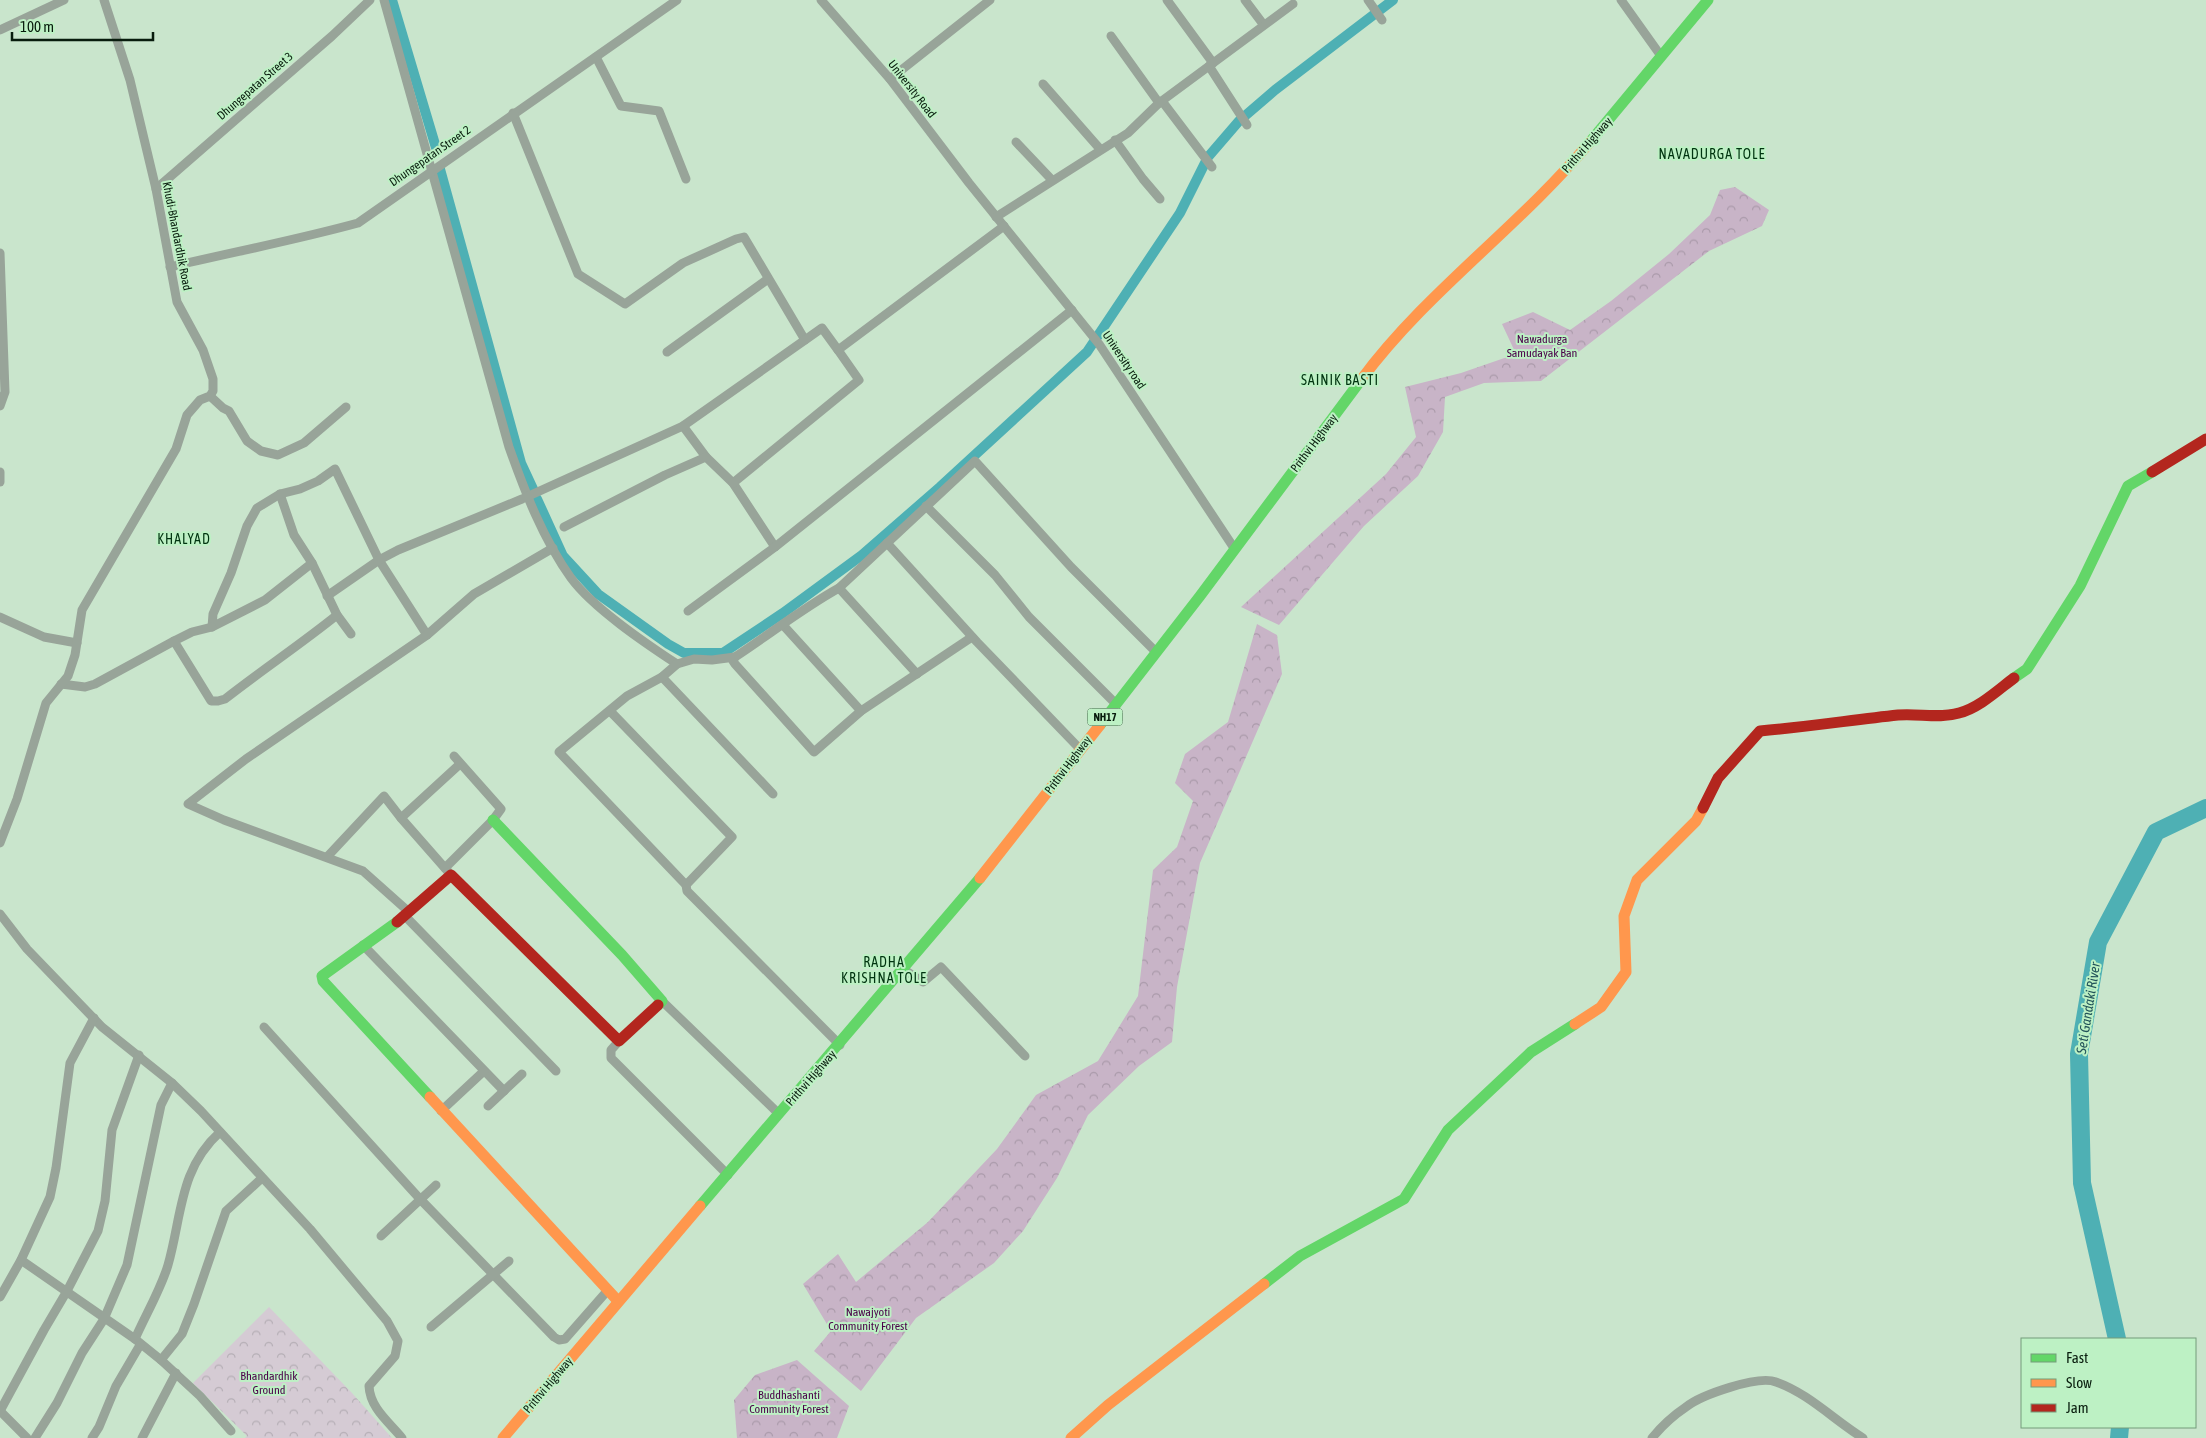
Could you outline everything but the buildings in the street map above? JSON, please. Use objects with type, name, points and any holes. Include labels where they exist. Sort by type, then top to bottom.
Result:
[{"type":"main road","name":"Prithvi Highway","points":[[504,1438],[618,1301],[840,1045],[1001,853],[1115,703],[1200,596],[1374,362],[1423,309],[1507,230],[1579,155],[1708,0]]},
{"type":"main road","points":[[1071,1438],[1108,1405],[1300,1256],[1404,1199],[1448,1130],[1531,1052],[1601,1007],[1626,972],[1624,916],[1637,880],[1696,821],[1718,778],[1760,731],[1804,728],[1900,715],[1939,716],[1960,713],[1977,704],[2026,669],[2080,586],[2128,486],[2206,439]]},
{"type":"main road","points":[[493,820],[622,955],[662,1000],[619,1041],[448,871],[407,914],[326,972],[322,976],[324,985],[618,1301]]},
{"type":"street","points":[[0,30],[64,0]]},
{"type":"street","name":"Khudi-Bhandardhik Road","points":[[104,0],[130,80],[156,189],[177,302],[203,350],[213,379],[214,391],[210,396]]},
{"type":"street","name":"Dhungepatan Street 3","points":[[156,189],[332,36],[370,0]]},
{"type":"street","points":[[384,0],[509,447],[527,497],[553,548],[572,579],[602,610],[651,648],[677,664]]},
{"type":"street","name":"Dhungepatan Street 2","points":[[170,267],[358,223],[677,0]]},
{"type":"street","name":"University Road","points":[[821,0],[890,79],[980,197]]},
{"type":"street","points":[[890,79],[990,0]]},
{"type":"street","points":[[1167,0],[1211,64],[1247,125]]},
{"type":"street","points":[[1245,0],[1263,24]]},
{"type":"street","points":[[1368,0],[1382,20]]},
{"type":"street","points":[[1621,0],[1661,56]]},
{"type":"street","points":[[996,217],[1100,149],[1128,133],[1160,102],[1263,24],[1293,4]]},
{"type":"street","points":[[1111,36],[1212,167]]},
{"type":"street","points":[[596,57],[620,106],[660,111],[686,178]]},
{"type":"street","points":[[1043,84],[1100,149]]},
{"type":"street","points":[[513,113],[578,274],[625,304],[683,263],[744,237],[805,340]]},
{"type":"street","points":[[1115,140],[1160,199]]},
{"type":"street","points":[[1016,142],[1052,180]]},
{"type":"street","name":"University road","points":[[980,197],[1099,344],[1234,548]]},
{"type":"street","points":[[838,350],[1004,226]]},
{"type":"street","points":[[0,253],[5,392],[0,406]]},
{"type":"street","points":[[667,352],[768,279]]},
{"type":"street","points":[[688,611],[775,547],[1072,310]]},
{"type":"street","points":[[327,596],[379,560],[398,550],[527,497],[683,426],[822,328],[859,380],[734,483]]},
{"type":"street","points":[[0,843],[17,799],[46,703],[68,676],[75,655],[82,610],[176,450],[187,414],[200,400],[210,396],[229,411],[247,441],[261,451],[278,455],[304,443],[346,407]]},
{"type":"street","points":[[683,426],[706,457],[734,483],[775,547]]},
{"type":"street","points":[[564,527],[665,475],[706,457]]},
{"type":"street","points":[[972,637],[861,711],[814,752],[733,661],[774,629],[783,626],[814,602],[839,588],[975,461],[1071,567],[1156,652]]},
{"type":"street","points":[[212,626],[213,614],[250,520],[257,508],[280,494],[300,489],[335,469],[379,560],[427,635]]},
{"type":"street","points":[[0,472],[0,482]]},
{"type":"street","points":[[280,494],[294,535],[312,563],[337,615],[351,634]]},
{"type":"street","points":[[926,506],[995,576],[1029,616],[1115,703]]},
{"type":"street","points":[[887,543],[972,637],[1080,749]]},
{"type":"street","points":[[553,548],[474,594],[427,635],[246,759],[188,804],[270,837],[327,857],[368,875],[556,1071]]},
{"type":"street","points":[[61,684],[85,687],[95,684],[192,632],[212,626],[265,600],[312,563]]},
{"type":"street","points":[[839,588],[917,674]]},
{"type":"street","points":[[174,641],[212,701],[218,701],[225,699],[267,666],[304,642],[337,615]]},
{"type":"street","points":[[0,617],[44,637],[77,644]]},
{"type":"street","points":[[783,626],[861,711]]},
{"type":"street","points":[[736,657],[712,660],[694,659],[677,664],[662,677],[627,696],[559,752],[686,885],[687,891],[840,1045]]},
{"type":"street","points":[[662,677],[773,794]]},
{"type":"street","points":[[610,711],[732,837],[686,885]]},
{"type":"street","points":[[327,857],[384,796],[448,871],[501,809],[454,756]]},
{"type":"street","points":[[401,818],[460,764]]},
{"type":"street","points":[[0,914],[27,948],[94,1018],[172,1083],[201,1111],[310,1229],[387,1321],[398,1341],[395,1356],[368,1386],[369,1397],[375,1407],[402,1438]]},
{"type":"street","points":[[363,945],[504,1090]]},
{"type":"street","points":[[903,969],[923,982],[941,967],[1026,1056]]},
{"type":"street","points":[[662,1000],[779,1114]]},
{"type":"street","points":[[0,1298],[21,1260],[50,1197],[56,1168],[70,1063],[94,1018]]},
{"type":"street","points":[[264,1027],[420,1199],[559,1340],[565,1339],[608,1290]]},
{"type":"street","points":[[619,1041],[611,1050],[611,1058],[728,1175]]},
{"type":"street","points":[[27,1438],[0,1411],[98,1231],[105,1201],[112,1130],[138,1055]]},
{"type":"street","points":[[441,1112],[484,1071]]},
{"type":"street","points":[[488,1106],[522,1074]]},
{"type":"street","points":[[35,1438],[57,1403],[82,1353],[104,1319],[127,1265],[161,1105],[172,1083]]},
{"type":"street","points":[[92,1438],[99,1427],[137,1342],[168,1266],[178,1215],[191,1170],[205,1145],[220,1132]]},
{"type":"street","points":[[161,1360],[182,1334],[226,1211],[262,1178]]},
{"type":"street","points":[[381,1236],[436,1185]]},
{"type":"street","points":[[21,1260],[67,1291],[161,1360],[200,1396],[231,1431]]},
{"type":"street","points":[[431,1327],[509,1261]]},
{"type":"street","points":[[142,1438],[176,1373]]},
{"type":"street","points":[[1652,1438],[1687,1406],[1720,1391],[1753,1381],[1774,1380],[1792,1388],[1863,1438]]},
{"type":"green space","name":"Nawadurga Samudayak Ban","points":[[1735,187],[1769,210],[1762,226],[1709,251],[1541,381],[1484,383],[1445,397],[1443,432],[1418,476],[1364,526],[1279,625],[1241,607],[1386,474],[1416,437],[1405,387],[1461,373],[1516,354],[1502,324],[1533,312],[1570,330],[1611,301],[1669,254],[1710,215],[1720,190]]},
{"type":"green space","name":"Nawajyoti Community Forest","points":[[1257,624],[1277,635],[1282,674],[1200,863],[1177,987],[1172,1042],[1139,1066],[1088,1115],[1057,1178],[1023,1231],[994,1263],[916,1318],[861,1391],[814,1351],[831,1331],[803,1284],[838,1254],[856,1282],[928,1222],[997,1149],[1036,1095],[1098,1061],[1138,996],[1153,870],[1177,847],[1193,801],[1175,783],[1185,754],[1228,722]]},
{"type":"green space","name":"Bhandardhik Ground","points":[[269,1307],[352,1393],[392,1438],[245,1438],[247,1436],[193,1383]]},
{"type":"green space","name":"Buddhashanti Community Forest","points":[[797,1360],[849,1406],[837,1438],[737,1438],[734,1400],[755,1375]]},
{"type":"waterway","points":[[392,0],[437,151]]},
{"type":"waterway","points":[[537,499],[563,556],[598,594],[668,644],[684,653],[723,653],[783,613],[862,555],[940,487],[1087,352],[1180,213],[1208,157],[1239,121],[1275,90],[1393,0]]},
{"type":"waterway","points":[[440,169],[521,463],[534,491]]},
{"type":"waterway","name":"Seti Gandaki River","points":[[2117,1338],[2082,1183],[2079,1054],[2098,942],[2156,832],[2206,808]]},
{"type":"waterway","name":"Seti Gandaki River","points":[[2119,1438],[2120,1428]]},
{"type":"traffic: fast","points":[[1590,142],[1708,0]]},
{"type":"traffic: fast","points":[[1100,725],[1200,596],[1361,380]]},
{"type":"traffic: fast","points":[[2014,678],[2027,669],[2080,586],[2128,486],[2152,472]]},
{"type":"traffic: fast","points":[[493,820],[622,955],[662,1001],[658,1005]]},
{"type":"traffic: fast","points":[[700,1206],[980,878]]},
{"type":"traffic: fast","points":[[397,922],[322,976],[323,981],[430,1097]]},
{"type":"traffic: fast","points":[[1264,1284],[1300,1256],[1404,1199],[1448,1130],[1531,1052],[1575,1024]]},
{"type":"traffic: slow","points":[[1361,380],[1414,318],[1533,203],[1590,142]]},
{"type":"traffic: slow","points":[[980,878],[1100,725]]},
{"type":"traffic: slow","points":[[1575,1024],[1601,1007],[1626,972],[1624,916],[1637,880],[1696,821],[1703,808]]},
{"type":"traffic: slow","points":[[430,1097],[618,1301]]},
{"type":"traffic: slow","points":[[503,1438],[700,1206]]},
{"type":"traffic: slow","points":[[1071,1438],[1108,1405],[1264,1284]]},
{"type":"traffic: jam","points":[[2152,472],[2206,439]]},
{"type":"traffic: jam","points":[[1703,808],[1718,778],[1760,731],[1898,715],[1951,715],[1966,711],[1981,703],[2014,678]]},
{"type":"traffic: jam","points":[[397,922],[451,875],[619,1041],[658,1005]]},
{"type":"district","name":"NAVADURGA TOLE","points":[[1712,154]]},
{"type":"district","name":"SAINIK BASTI","points":[[1340,380]]},
{"type":"district","name":"KHALYAD","points":[[184,539]]},
{"type":"district","name":"RADHA KRISHNA TOLE","points":[[884,970]]}]
